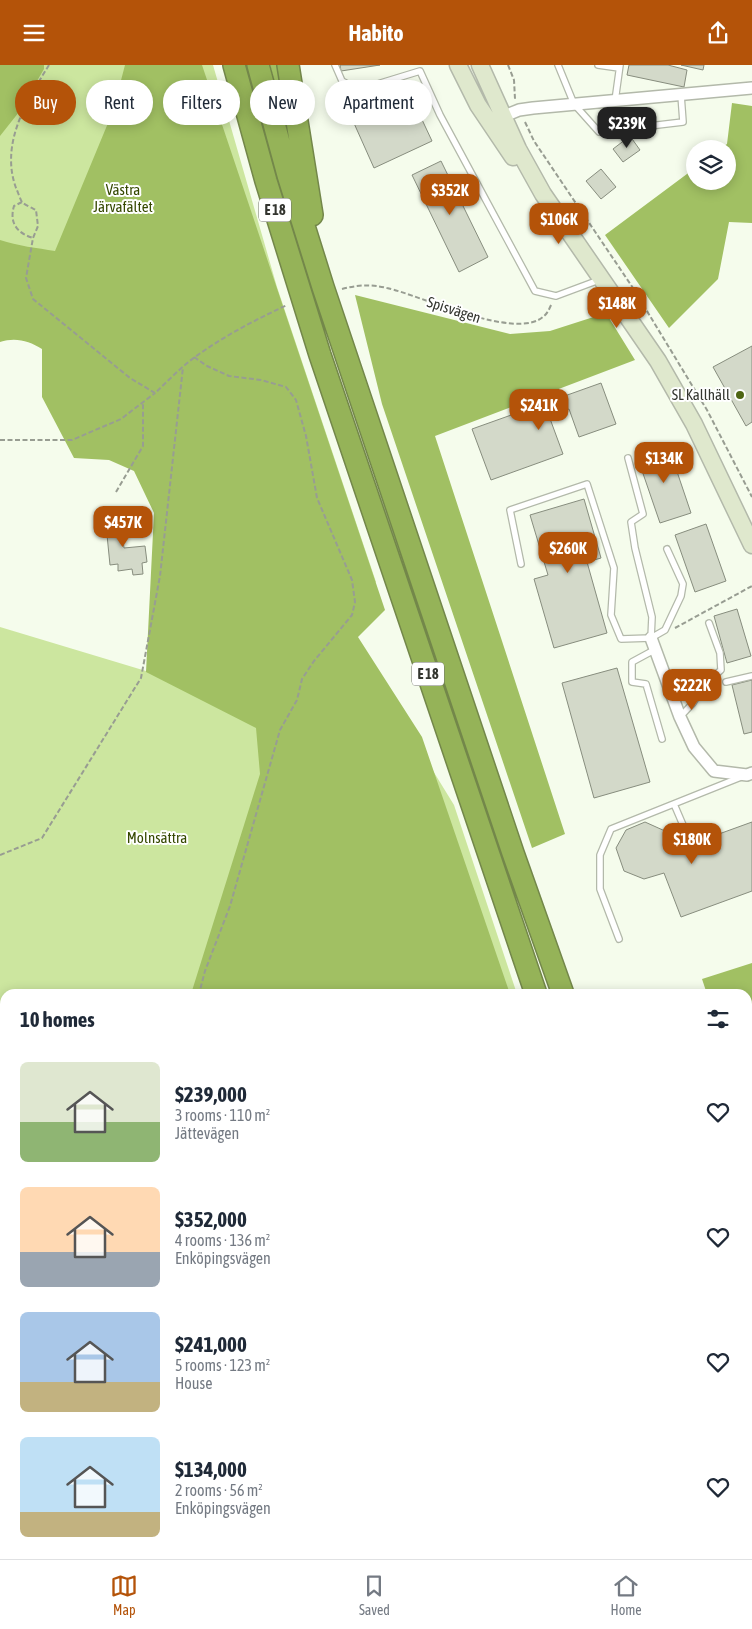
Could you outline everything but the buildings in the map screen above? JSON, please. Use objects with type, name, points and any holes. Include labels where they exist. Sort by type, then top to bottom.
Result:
[{"type":"highway","name":"E 18","points":[[234,65],[266,181],[320,355],[534,989]]},
{"type":"highway","name":"E 18","points":[[258,65],[288,175],[332,288],[504,825],[561,989]]},
{"type":"highway","points":[[288,65],[332,288]]},
{"type":"street","points":[[458,65],[478,105],[496,120],[518,149],[543,194],[658,361],[694,423],[752,545]]},
{"type":"street","points":[[480,65],[496,120]]},
{"type":"street","points":[[496,120],[519,110],[752,88]]},
{"type":"street","points":[[653,643],[680,717],[694,747],[714,771],[749,774]]},
{"type":"lane","points":[[335,65],[342,81],[358,90],[419,68],[440,115],[534,291],[556,296],[601,279]]},
{"type":"lane","points":[[558,65],[574,104],[599,132],[683,122],[681,95]]},
{"type":"lane","points":[[598,65],[620,67],[615,101]]},
{"type":"lane","points":[[628,458],[643,514],[631,522],[635,548],[652,617],[653,643]]},
{"type":"lane","points":[[521,564],[510,510],[587,484],[614,568],[611,615],[620,639],[653,643]]},
{"type":"lane","points":[[662,739],[646,684],[632,682],[632,662],[665,631],[681,596],[682,584],[667,549]]},
{"type":"lane","points":[[680,717],[693,703],[704,685],[721,670],[720,653],[710,623]]},
{"type":"lane","points":[[726,683],[752,676]]},
{"type":"lane","points":[[619,939],[600,889],[600,855],[611,829],[749,774]]},
{"type":"lane","points":[[674,804],[689,839]]},
{"type":"path","points":[[49,65],[20,116],[12,136],[10,161],[13,179],[22,202],[36,210],[38,226],[33,238],[26,278],[33,299],[130,378],[155,393]]},
{"type":"path","points":[[508,65],[514,80],[514,98],[534,141],[633,289],[702,402],[752,497]]},
{"type":"path","points":[[22,202],[14,207],[12,215],[14,225],[24,235],[33,238]]},
{"type":"path","name":"Spisvägen","points":[[332,288],[369,285],[387,288],[488,321],[509,324],[530,323],[544,316],[556,296]]},
{"type":"path","points":[[0,440],[72,440],[121,419],[155,393],[194,357],[253,321],[291,303]]},
{"type":"path","points":[[194,357],[206,366],[229,376],[261,379],[286,387],[296,400],[306,436],[317,498],[352,581],[356,602],[352,615],[314,661],[302,679],[296,700],[280,730],[230,906],[201,989]]},
{"type":"path","points":[[0,855],[42,838],[141,678],[160,576],[183,367]]},
{"type":"path","points":[[116,492],[143,446],[143,402]]},
{"type":"path","points":[[653,643],[752,586]]},
{"type":"green space","points":[[0,65],[213,65],[217,80],[163,80],[163,125],[230,125],[277,287],[376,582],[341,609],[419,748],[454,805],[515,989],[0,989],[0,627],[146,671],[183,603],[217,525],[0,294]]},
{"type":"green space","points":[[0,65],[44,65],[44,69],[38,80],[15,80],[15,117],[0,136]]},
{"type":"green space","name":"Västra Järvafältet","points":[[125,65],[202,65],[207,80],[163,80],[163,125],[222,125],[385,610],[358,637],[422,737],[508,989],[193,989],[260,774],[256,728],[146,672],[154,513],[134,471],[109,460],[74,458],[42,397],[42,349],[22,341],[0,342],[0,240],[55,251],[107,125],[153,125],[153,80],[121,80]]},
{"type":"green space","points":[[270,65],[282,65],[284,80],[274,80]]},
{"type":"green space","points":[[732,103],[752,106],[752,223],[729,222],[718,279],[669,328],[605,235],[686,175],[686,190],[736,190],[736,140],[727,140]]},
{"type":"green space","points":[[285,125],[289,125],[293,156]]},
{"type":"green space","points":[[355,295],[510,334],[550,331],[606,313],[635,360],[435,436],[565,834],[532,848],[382,404]]},
{"type":"green space","points":[[752,963],[752,989],[705,989],[702,979]]},
{"type":"place","name":"SL Kallhäll","points":[[740,395]]},
{"type":"park label","name":"Molnsättra","points":[[157,838]]}]
